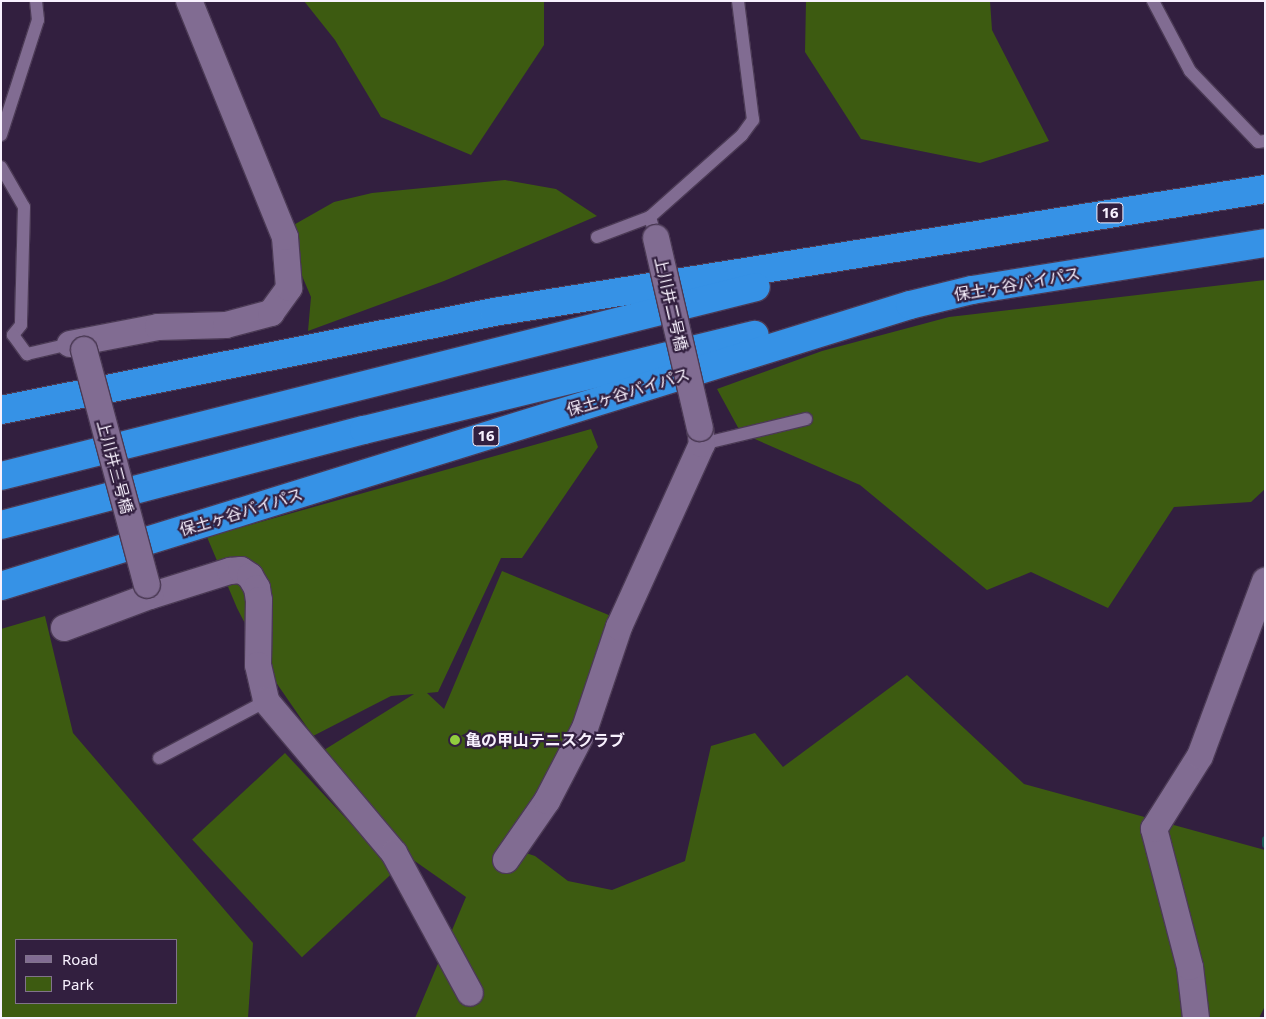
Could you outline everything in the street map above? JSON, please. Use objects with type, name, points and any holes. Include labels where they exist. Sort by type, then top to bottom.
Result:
[{"type":"highway","name":"16","points":[[1,410],[494,312],[956,240],[1265,189]]},
{"type":"highway","name":"16","points":[[1,476],[283,404],[956,240]]},
{"type":"highway","name":"保土ヶ谷バイパス","points":[[1,586],[834,328],[972,290],[1265,242]]},
{"type":"highway","name":"16","points":[[1,526],[479,401],[831,316],[972,290]]},
{"type":"highway","name":"16","points":[[1,458],[144,428],[283,404]]},
{"type":"highway","name":"16","points":[[1,543],[192,476]]},
{"type":"street","points":[[78,345],[158,327],[226,325],[271,313],[289,288],[285,236],[189,1]]},
{"type":"street","name":"上川井二号橋","points":[[653,227],[701,436]]},
{"type":"street","name":"上川井三号橋","points":[[78,345],[149,591]]},
{"type":"street","points":[[506,860],[547,801],[586,728],[618,628],[701,436]]},
{"type":"street","points":[[64,628],[149,591],[230,571],[241,570],[250,576],[257,588],[259,600],[258,665],[266,701],[394,853],[470,993]]},
{"type":"street","points":[[1196,1018],[1190,967],[1154,828],[1200,756],[1265,580]]},
{"type":"lane","points":[[1,135],[38,20],[36,1]]},
{"type":"lane","points":[[597,237],[653,227],[742,135],[753,120],[738,1]]},
{"type":"lane","points":[[1153,1],[1190,71],[1258,142],[1265,141]]},
{"type":"lane","points":[[1,167],[24,207],[21,325],[13,335],[26,354],[78,345]]},
{"type":"lane","points":[[701,436],[806,419]]},
{"type":"lane","points":[[159,758],[266,701]]},
{"type":"green space","points":[[304,1],[544,1],[544,45],[471,155],[381,117],[335,40]]},
{"type":"green space","points":[[806,1],[990,1],[992,30],[1049,141],[980,163],[861,139],[805,52]]},
{"type":"green space","points":[[505,180],[556,189],[597,216],[444,281],[308,331],[311,297],[283,231],[334,202],[372,193]]},
{"type":"green space","points":[[1265,280],[1265,489],[1251,502],[1174,507],[1108,608],[1031,572],[987,590],[860,485],[741,433],[717,389],[822,351],[949,317]]},
{"type":"green space","points":[[591,429],[598,447],[522,558],[501,558],[438,692],[427,693],[444,709],[502,571],[616,618],[578,724],[505,846],[535,856],[568,881],[612,890],[685,861],[711,746],[755,733],[783,767],[907,675],[1024,784],[1265,850],[1265,1006],[1259,1018],[415,1018],[466,897],[409,857],[316,755],[414,694],[391,696],[313,736],[273,678],[237,608],[207,537]]},
{"type":"green space","points":[[45,616],[73,733],[253,943],[248,1018],[1,1018],[1,629]]},
{"type":"green space","points":[[285,753],[395,871],[302,957],[192,840]]},
{"type":"waterway","points":[[1265,839],[1265,844]]},
{"type":"place","name":"亀の甲山テニスクラブ","points":[[455,740]]}]
